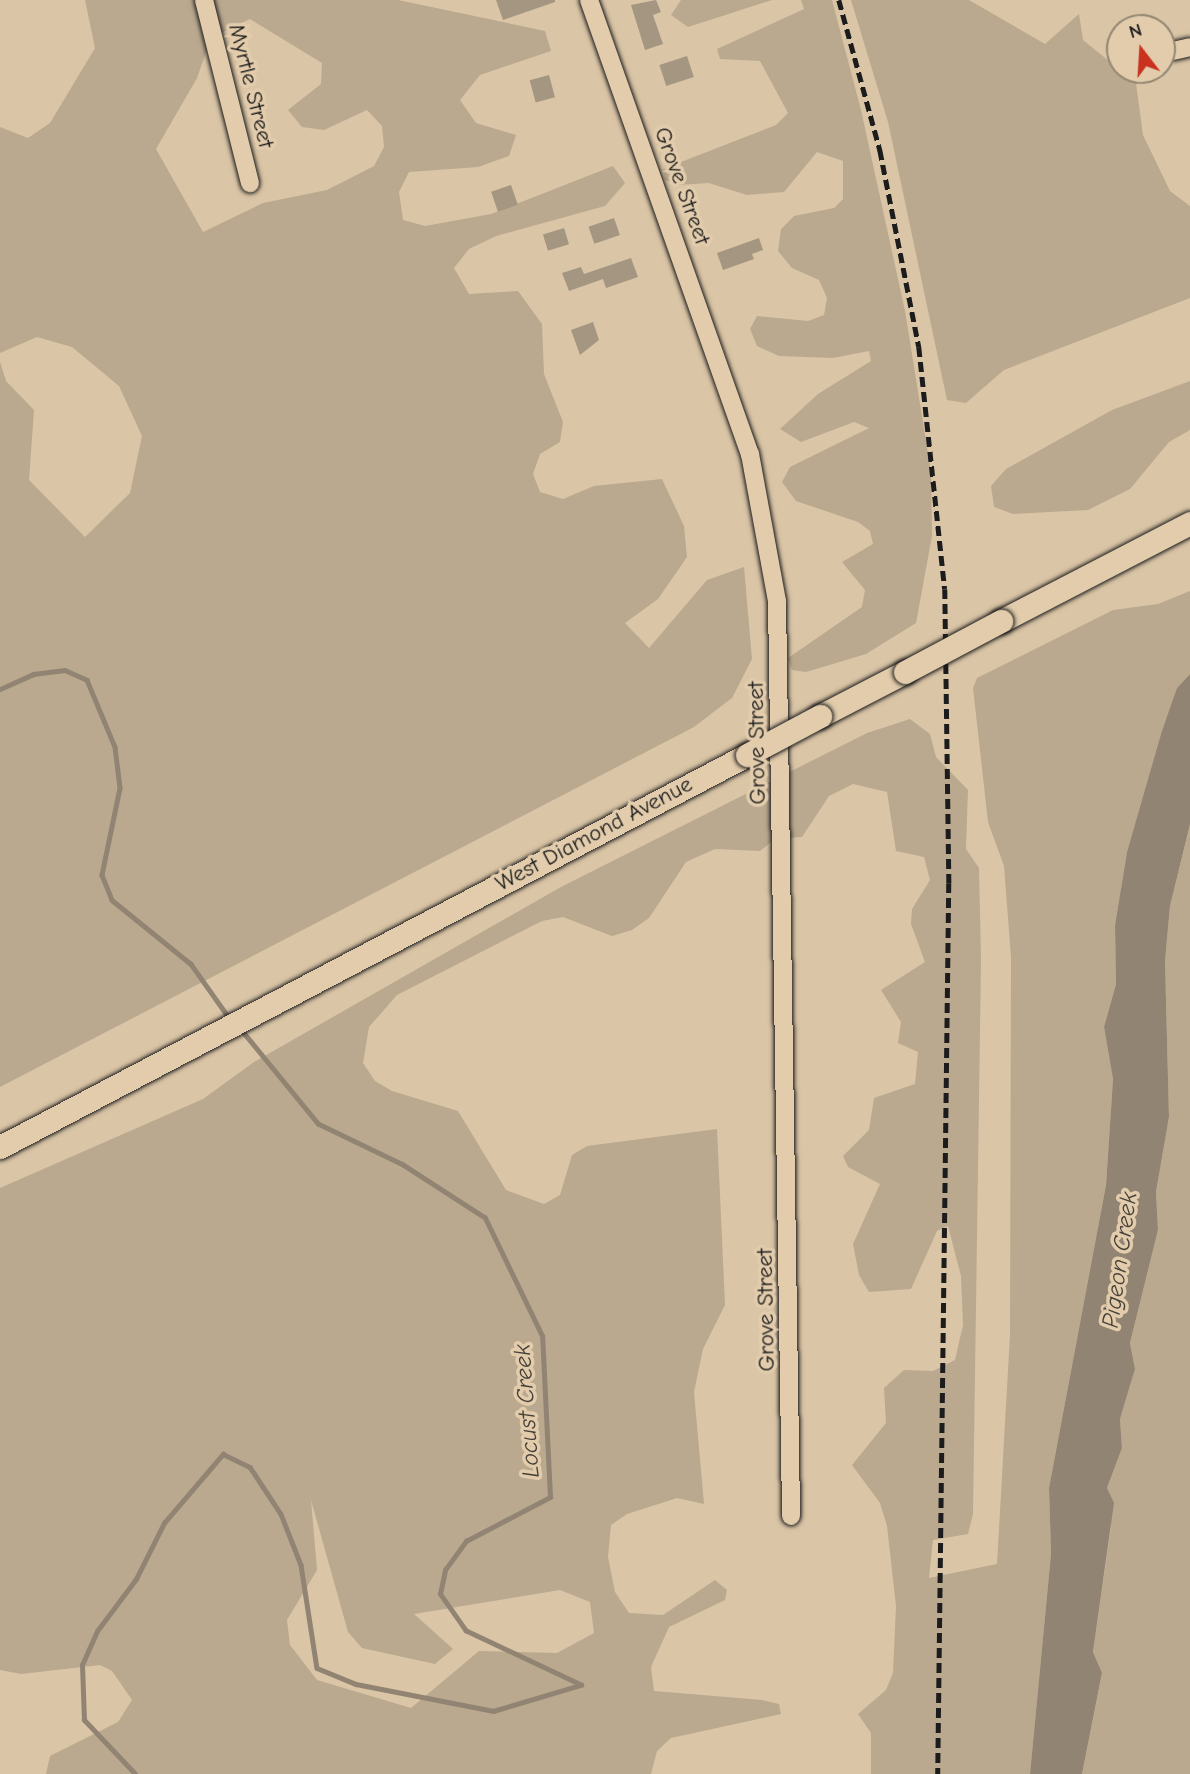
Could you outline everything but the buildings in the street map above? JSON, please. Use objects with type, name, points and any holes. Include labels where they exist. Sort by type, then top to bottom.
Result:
[{"type":"main road","name":"West Diamond Avenue","points":[[0,1147],[1190,523]]},
{"type":"street","name":"Myrtle Street","points":[[204,0],[250,183]]},
{"type":"street","name":"Grove Street","points":[[589,0],[750,454],[777,601],[791,1516]]},
{"type":"shaded area","points":[[85,0],[398,0],[545,31],[551,51],[480,75],[460,100],[476,123],[516,135],[509,156],[478,167],[409,172],[399,192],[403,220],[425,226],[491,214],[613,166],[625,183],[605,206],[496,236],[469,249],[454,268],[469,294],[518,291],[542,324],[544,374],[563,422],[560,442],[540,454],[533,474],[540,492],[563,499],[594,486],[662,479],[684,526],[687,557],[658,599],[625,623],[649,648],[707,580],[744,567],[752,659],[732,698],[694,727],[0,1087],[0,362],[6,381],[34,410],[29,480],[85,537],[130,493],[142,436],[119,386],[72,347],[37,337],[0,353],[0,127],[28,138],[50,123],[95,48]],"holes":[[[250,19],[322,63],[321,84],[288,110],[302,127],[324,130],[367,110],[382,126],[384,147],[374,166],[327,190],[263,203],[203,232],[156,149],[197,78],[211,38]]]},
{"type":"shaded area","points":[[681,0],[772,0],[688,27],[671,15]]},
{"type":"shaded area","points":[[801,0],[832,0],[861,110],[905,311],[931,472],[932,536],[916,623],[866,654],[806,672],[792,670],[788,658],[862,607],[865,590],[842,562],[873,544],[870,531],[858,522],[796,501],[782,482],[790,467],[869,428],[854,422],[801,442],[780,429],[818,394],[871,361],[869,351],[833,358],[779,356],[757,346],[750,329],[757,316],[808,321],[824,315],[827,298],[819,280],[792,268],[778,251],[781,229],[794,216],[834,208],[843,199],[843,161],[817,152],[784,192],[747,195],[709,183],[678,185],[665,180],[663,169],[776,125],[788,113],[760,61],[720,59],[717,49],[804,9]]},
{"type":"shaded area","points":[[851,0],[969,0],[1045,44],[1079,14],[1083,40],[1106,59],[1106,84],[1136,84],[1143,135],[1170,191],[1190,206],[1190,298],[1004,370],[966,403],[947,400],[888,122]]},
{"type":"shaded area","points":[[1190,381],[1190,430],[1169,442],[1130,489],[1088,510],[1013,514],[994,507],[991,486],[1006,469],[1112,410]]},
{"type":"shaded area","points":[[1190,591],[1190,674],[1177,688],[1127,852],[1115,925],[1116,984],[1104,1027],[1113,1079],[1106,1185],[1049,1488],[1051,1554],[1030,1774],[871,1774],[871,1733],[858,1714],[886,1690],[893,1673],[896,1606],[887,1526],[880,1503],[852,1465],[886,1423],[884,1388],[904,1370],[933,1371],[955,1360],[963,1325],[961,1276],[948,1226],[937,1231],[911,1289],[869,1292],[859,1275],[853,1244],[880,1184],[848,1167],[843,1156],[869,1130],[874,1098],[915,1084],[918,1052],[898,1043],[901,1022],[881,990],[925,962],[911,924],[912,909],[930,880],[924,857],[896,851],[887,792],[853,784],[829,796],[802,837],[775,839],[760,851],[715,849],[686,862],[649,918],[632,930],[612,936],[563,917],[542,921],[397,995],[369,1027],[363,1063],[375,1081],[392,1091],[458,1111],[506,1190],[544,1204],[560,1195],[572,1155],[587,1146],[717,1129],[725,1305],[703,1349],[694,1392],[704,1504],[677,1498],[627,1514],[611,1525],[608,1557],[615,1592],[629,1613],[663,1615],[715,1580],[727,1590],[725,1600],[669,1627],[651,1667],[654,1691],[762,1700],[779,1704],[781,1714],[671,1738],[657,1751],[651,1774],[46,1774],[50,1756],[118,1722],[132,1700],[112,1671],[100,1665],[21,1674],[0,1670],[0,1188],[203,1099],[254,1062],[561,887],[867,733],[910,719],[930,734],[936,757],[968,790],[966,849],[979,868],[981,960],[973,1514],[968,1534],[933,1540],[929,1578],[997,1564],[1010,1335],[1011,957],[1004,866],[988,822],[973,688],[977,678],[1113,610],[1158,604]],"holes":[[[311,1500],[348,1632],[362,1648],[435,1664],[453,1649],[414,1614],[560,1590],[590,1602],[594,1633],[557,1653],[479,1651],[411,1708],[317,1680],[290,1645],[287,1620],[317,1570]]]},
{"type":"shaded area","points":[[1190,824],[1190,1774],[1082,1774],[1102,1674],[1093,1652],[1111,1527],[1107,1488],[1122,1448],[1120,1419],[1135,1369],[1130,1343],[1158,1230],[1156,1192],[1169,1117],[1165,961],[1170,906]]},
{"type":"water","name":"Pigeon Creek","points":[[1190,674],[1190,824],[1170,906],[1165,961],[1169,1117],[1156,1192],[1158,1230],[1130,1343],[1135,1369],[1120,1419],[1122,1448],[1107,1488],[1114,1503],[1093,1652],[1102,1673],[1082,1774],[1030,1774],[1051,1554],[1049,1488],[1106,1185],[1113,1079],[1104,1027],[1116,984],[1115,925],[1127,852],[1162,731],[1177,688]]},
{"type":"waterway","name":"Locust Creek","points":[[0,689],[33,674],[65,670],[87,680],[115,747],[120,788],[102,875],[112,900],[191,964],[230,1019]]},
{"type":"waterway","name":"Locust Creek","points":[[135,1774],[84,1720],[82,1665],[97,1631],[136,1579],[164,1523],[223,1454],[250,1467],[281,1514],[301,1565],[317,1668],[356,1684],[493,1711],[581,1685],[466,1631],[440,1594],[445,1570],[466,1541],[550,1497],[542,1336],[485,1218],[403,1165],[318,1124],[241,1030]]},
{"type":"railway","points":[[839,0],[880,150],[919,347],[945,589],[949,883],[938,1774]]}]
